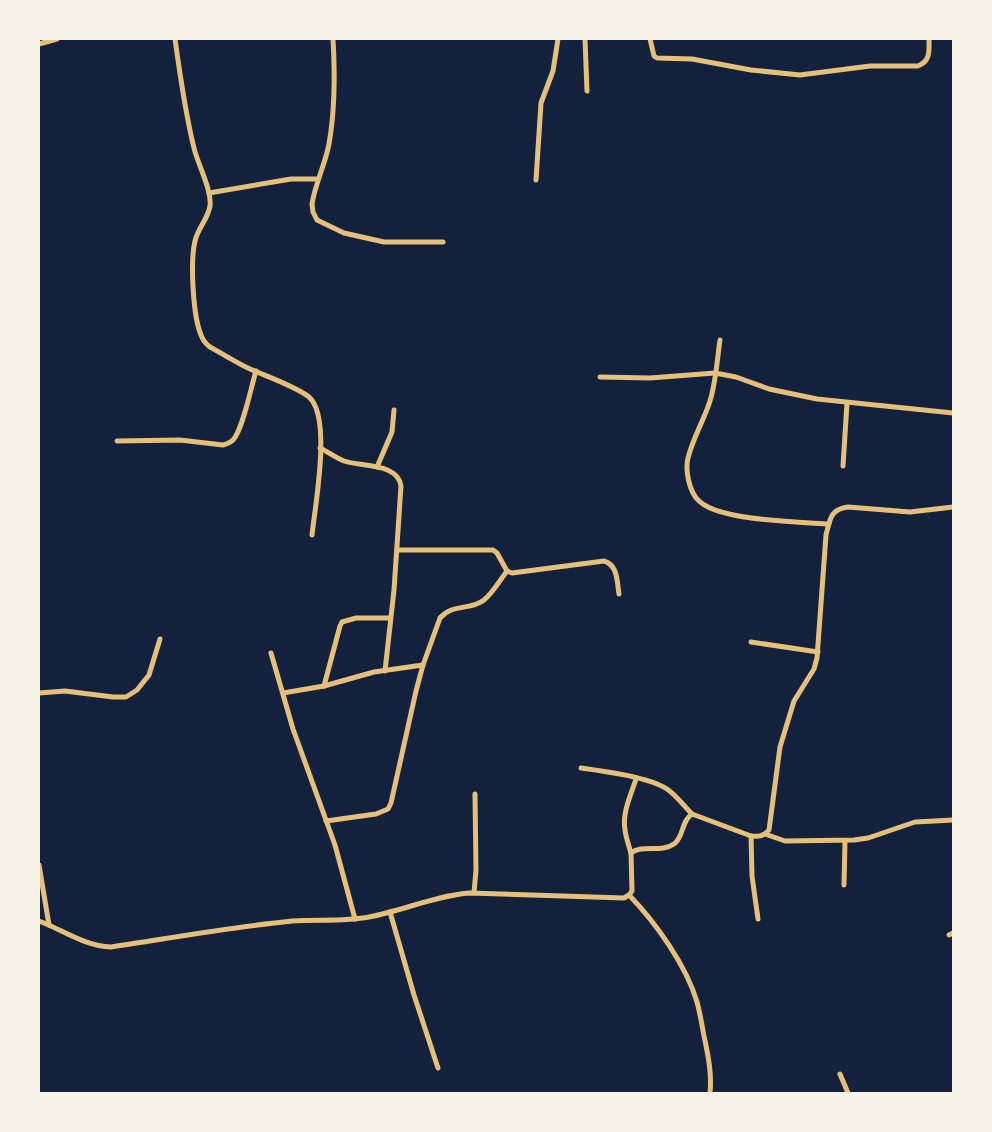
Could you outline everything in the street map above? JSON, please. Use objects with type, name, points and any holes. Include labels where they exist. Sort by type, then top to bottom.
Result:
[{"type":"street","points":[[39,44],[57,39]]},
{"type":"street","points":[[175,39],[194,148],[209,193],[209,212],[198,232],[193,250],[193,289],[199,330],[205,343],[210,347],[309,398],[316,406],[319,415],[320,448],[312,535]]},
{"type":"street","points":[[333,39],[332,127],[329,146],[312,204],[317,220],[344,233],[384,242],[443,242]]},
{"type":"street","points":[[536,180],[541,103],[553,71],[558,39]]},
{"type":"street","points":[[585,39],[587,91]]},
{"type":"street","points":[[650,39],[652,53],[657,58],[692,60],[741,69],[800,76],[870,66],[918,66],[924,64],[928,57],[929,39]]},
{"type":"street","points":[[209,193],[291,179],[318,179]]},
{"type":"street","points":[[720,340],[711,399],[688,459],[688,480],[698,501],[710,508],[726,513],[829,524]]},
{"type":"street","points":[[117,441],[180,440],[223,445],[229,443],[234,439],[241,424],[256,372]]},
{"type":"street","points":[[600,377],[644,378],[715,373],[736,377],[769,389],[817,399],[953,413]]},
{"type":"street","points":[[843,466],[847,403]]},
{"type":"street","points":[[377,467],[392,432],[394,410]]},
{"type":"street","points":[[320,448],[345,461],[393,472],[400,480],[396,550],[385,670]]},
{"type":"street","points":[[581,768],[655,783],[666,788],[692,814],[751,836],[758,837],[765,834],[771,825],[780,747],[794,701],[814,669],[818,652],[823,560],[829,524],[835,511],[848,507],[910,512],[953,507]]},
{"type":"street","points":[[396,550],[493,550],[497,553],[507,571],[512,573],[604,561],[613,566],[619,594]]},
{"type":"street","points":[[326,821],[376,814],[388,809],[423,665],[440,618],[453,609],[484,600],[507,571]]},
{"type":"street","points":[[324,686],[342,622],[356,618],[390,618]]},
{"type":"street","points":[[39,693],[65,691],[126,697],[137,690],[149,675],[160,639]]},
{"type":"street","points":[[751,642],[818,652]]},
{"type":"street","points":[[272,653],[293,728],[335,845],[355,919]]},
{"type":"street","points":[[283,693],[324,686],[385,670],[423,665]]},
{"type":"street","points":[[39,921],[88,944],[111,947],[294,921],[355,919],[390,912],[451,895],[474,893],[624,898],[629,895],[633,882],[631,853],[624,830],[624,819],[625,810],[636,779]]},
{"type":"street","points":[[474,893],[476,870],[475,794]]},
{"type":"street","points":[[631,853],[639,849],[667,847],[674,844],[679,838],[688,816],[692,814]]},
{"type":"street","points":[[765,834],[785,841],[844,841],[868,838],[915,822],[953,820]]},
{"type":"street","points":[[751,836],[752,876],[758,919]]},
{"type":"street","points":[[844,841],[844,885]]},
{"type":"street","points":[[39,865],[49,925]]},
{"type":"street","points":[[629,895],[656,924],[688,979],[697,1001],[710,1062],[710,1093]]},
{"type":"street","points":[[390,912],[438,1068]]},
{"type":"street","points":[[840,1074],[848,1093]]}]
